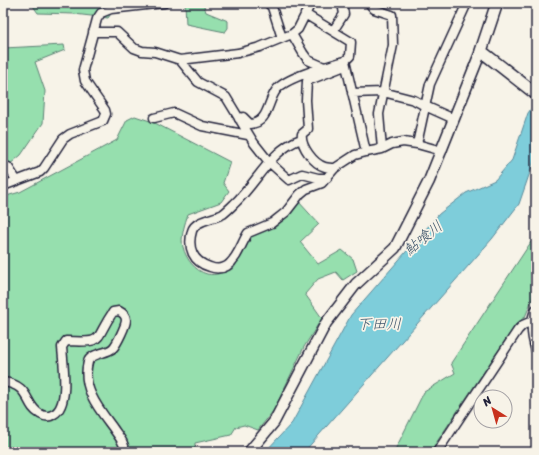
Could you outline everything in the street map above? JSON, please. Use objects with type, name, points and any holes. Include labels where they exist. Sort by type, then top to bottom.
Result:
[{"type":"main road","points":[[497,3],[480,51],[536,94]]},
{"type":"street","points":[[3,186],[40,172],[63,139],[70,134],[103,121],[106,114],[105,110],[86,80],[83,70],[92,32],[101,13],[105,10],[164,3]]},
{"type":"street","points":[[268,3],[272,7],[282,38]]},
{"type":"street","points":[[92,32],[117,32],[134,48],[155,52],[180,60],[238,53],[260,47],[292,34],[298,29],[311,3]]},
{"type":"street","points":[[333,31],[344,14],[342,3]]},
{"type":"street","points":[[369,3],[374,9],[392,15],[393,46],[379,114],[382,149]]},
{"type":"street","points":[[417,144],[430,84],[467,3]]},
{"type":"street","points":[[305,14],[350,42],[350,56],[346,63],[307,81],[306,100],[308,129],[302,134],[301,139],[308,153],[316,161],[324,167],[335,168]]},
{"type":"street","points":[[292,34],[308,60],[324,67]]},
{"type":"street","points":[[249,452],[274,422],[326,323],[356,284],[395,248],[429,181],[442,151],[480,51]]},
{"type":"street","points":[[180,60],[198,82],[226,97],[248,134],[269,162],[289,180],[302,174],[318,178],[327,178]]},
{"type":"street","points":[[239,119],[243,117],[250,124],[257,123],[263,119],[276,90],[284,83],[324,67],[346,63]]},
{"type":"street","points":[[346,63],[366,152]]},
{"type":"street","points":[[352,93],[383,92],[414,100],[454,118]]},
{"type":"street","points":[[154,118],[174,113],[202,126],[248,134]]},
{"type":"street","points":[[301,139],[293,142],[269,162],[235,203],[222,214],[198,224],[192,229],[190,243],[191,251],[201,264],[214,269],[226,267],[237,256],[248,233],[272,223],[286,212],[300,194],[306,189],[322,182],[335,168],[355,155],[382,149],[392,144],[403,142],[442,151]]},
{"type":"street","points":[[3,166],[8,167],[17,181]]},
{"type":"street","points":[[536,309],[532,322],[536,351]]},
{"type":"street","points":[[3,382],[17,386],[27,396],[32,407],[40,414],[46,417],[52,416],[58,412],[65,393],[63,343],[66,341],[90,342],[98,339],[113,312],[119,311],[124,314],[126,321],[120,337],[112,349],[90,358],[88,361],[86,375],[89,390],[100,411],[122,440],[125,446],[125,452]]},
{"type":"street","points":[[437,452],[518,330],[524,325],[532,322]]},
{"type":"green space","points":[[31,3],[119,3],[108,18],[74,14],[38,13]]},
{"type":"green space","points":[[185,3],[203,3],[206,12],[228,21],[228,28],[225,32],[186,24]]},
{"type":"green space","points":[[64,45],[65,50],[35,62],[45,91],[43,123],[21,155],[3,170],[3,48]]},
{"type":"green space","points":[[135,116],[153,122],[230,162],[223,183],[229,191],[221,202],[188,214],[182,235],[182,243],[186,256],[199,270],[207,274],[217,274],[234,268],[250,236],[298,201],[319,224],[300,242],[318,264],[342,250],[353,259],[357,271],[343,280],[336,272],[318,279],[305,294],[322,318],[304,347],[274,410],[258,430],[244,425],[236,427],[231,435],[195,443],[195,452],[3,452],[3,197],[20,192],[117,140],[127,120]]},
{"type":"green space","points":[[536,238],[536,290],[525,317],[516,324],[430,452],[394,452],[424,392],[455,373],[451,363],[533,239]]},
{"type":"water","name":"下田川","points":[[536,102],[536,155],[519,204],[492,239],[304,452],[265,452],[292,423],[351,315],[439,214],[466,193],[495,180],[512,160],[528,113]]},
{"type":"water label","name":"鮎喰川","points":[[423,238]]}]
